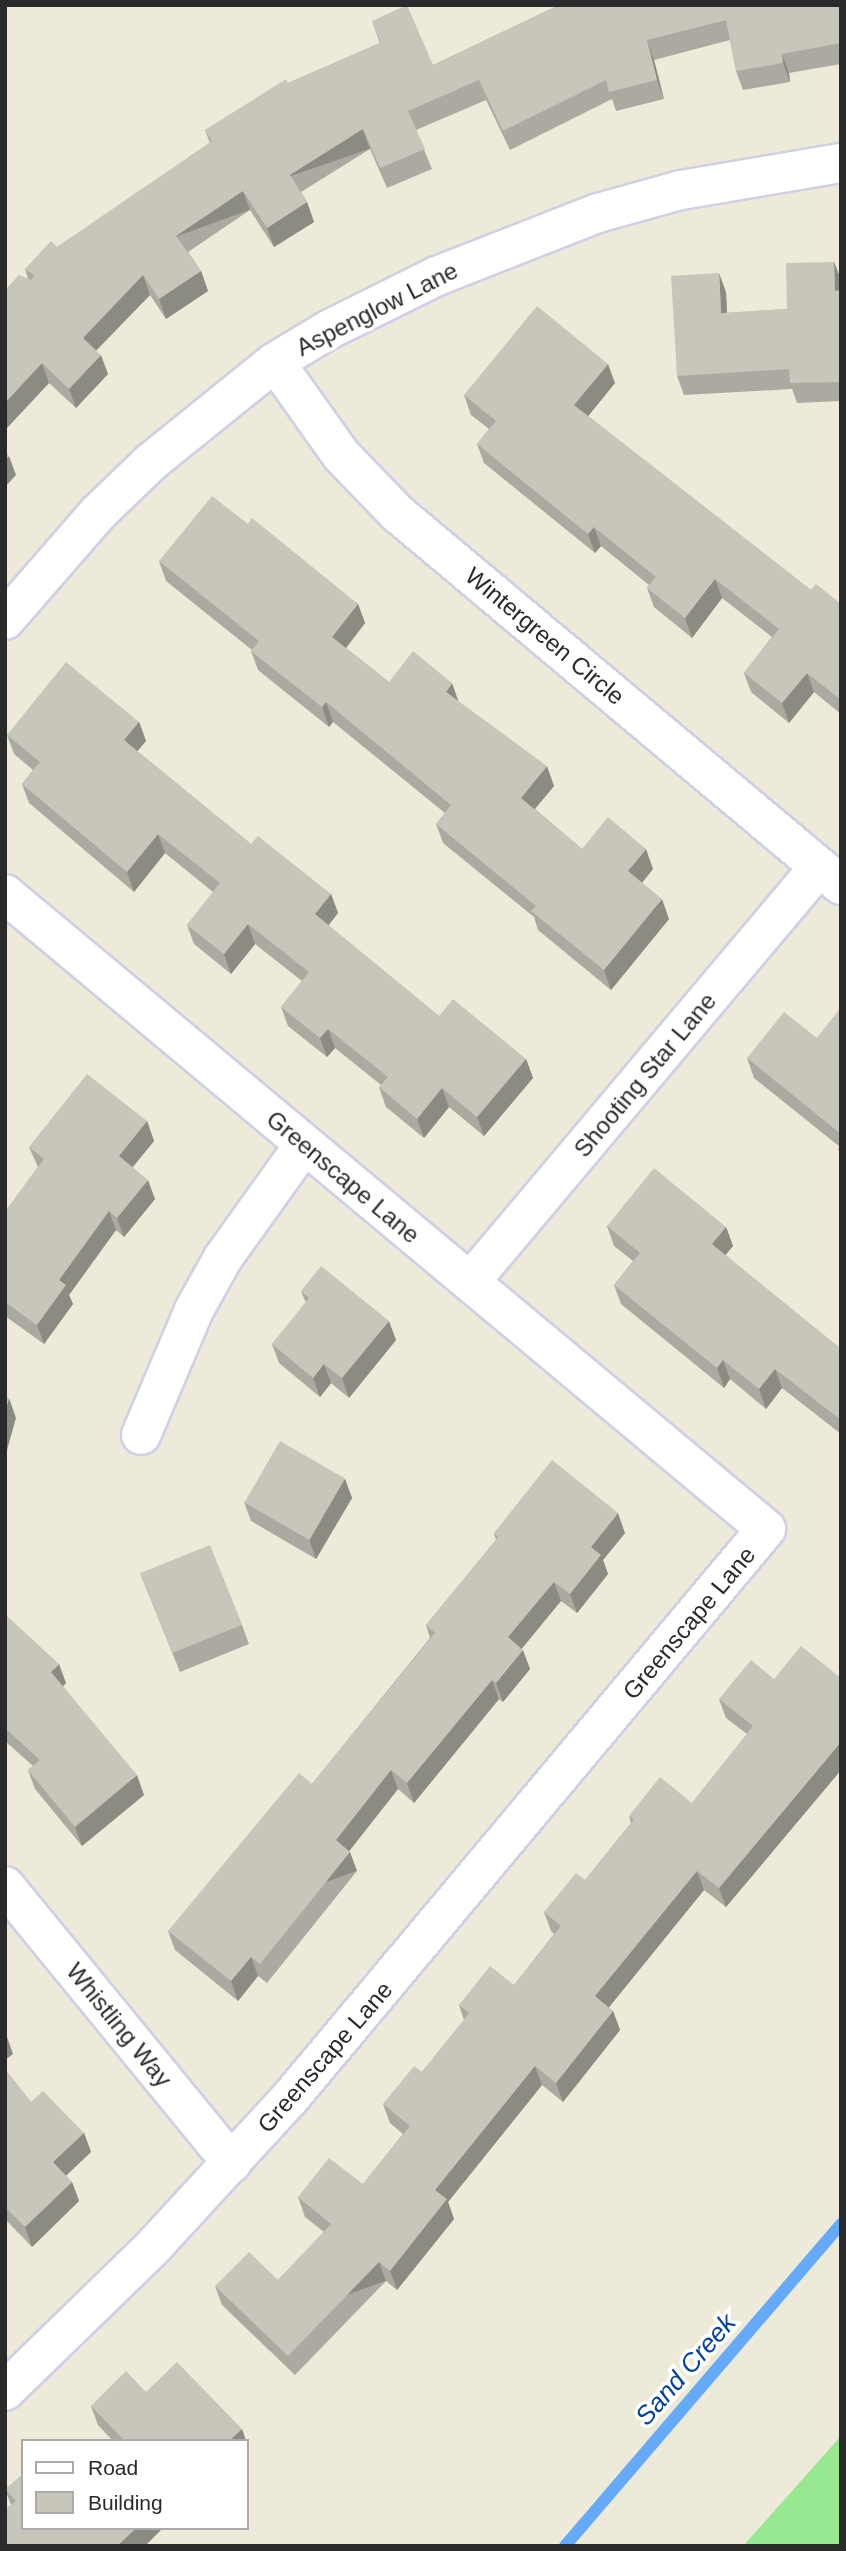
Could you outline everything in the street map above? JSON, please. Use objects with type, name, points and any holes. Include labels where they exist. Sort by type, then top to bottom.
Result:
[{"type":"street","name":"Aspenglow Lane","points":[[5,620],[98,513],[151,462],[275,362],[424,282],[585,218],[681,190],[841,163]]},
{"type":"street","name":"Wintergreen Circle","points":[[275,362],[341,455],[397,513],[830,876]]},
{"type":"street","name":"Shooting Star Lane","points":[[470,1282],[830,876]]},
{"type":"street","name":"Greenscape Lane","points":[[5,894],[766,1530],[357,2022],[232,2163],[99,2302],[5,2390]]},
{"type":"street","points":[[141,1435],[194,1310],[223,1258],[304,1145]]},
{"type":"street","name":"Whistling Way","points":[[5,1886],[232,2163]]},
{"type":"green space","points":[[841,2436],[841,2546],[743,2546]]},
{"type":"building","points":[[407,5],[433,65],[559,5],[841,5],[841,43],[782,54],[783,63],[736,71],[726,20],[647,40],[657,80],[609,92],[606,80],[503,131],[479,80],[408,111],[425,149],[380,168],[363,129],[290,175],[307,202],[267,228],[243,191],[176,236],[201,271],[159,299],[143,275],[83,338],[101,355],[69,389],[42,363],[5,403],[5,290],[19,275],[32,280],[34,275],[25,269],[51,241],[57,247],[212,141],[205,130],[286,79],[288,83],[381,43],[372,21]]},
{"type":"building","points":[[834,262],[835,291],[841,290],[841,382],[790,383],[789,369],[677,376],[671,276],[719,273],[721,313],[787,309],[786,263]]},
{"type":"building","points":[[537,306],[608,364],[574,405],[811,590],[816,584],[841,604],[841,700],[807,673],[782,703],[744,673],[779,629],[715,579],[685,618],[647,588],[656,577],[594,527],[588,534],[477,444],[496,421],[464,395]]},
{"type":"building","points":[[212,496],[248,524],[252,518],[358,604],[332,637],[389,682],[413,651],[452,683],[446,692],[547,766],[521,798],[582,849],[608,817],[646,849],[628,871],[662,899],[604,970],[531,911],[536,906],[436,824],[451,805],[326,702],[322,707],[251,651],[259,641],[159,561]]},
{"type":"building","points":[[66,662],[139,722],[124,740],[251,844],[258,836],[331,894],[315,914],[439,1016],[453,999],[526,1059],[477,1117],[442,1088],[417,1119],[379,1087],[388,1077],[328,1029],[320,1038],[281,1007],[309,972],[248,924],[224,954],[187,925],[220,883],[158,834],[127,872],[22,784],[40,762],[7,735]]},
{"type":"building","points":[[841,1008],[841,1134],[747,1058],[784,1012],[817,1038]]},
{"type":"building","points":[[87,1074],[147,1121],[119,1156],[148,1180],[117,1218],[109,1211],[59,1280],[66,1285],[37,1325],[5,1302],[5,1212],[44,1159],[29,1147]]},
{"type":"building","points":[[654,1168],[726,1227],[712,1244],[841,1349],[841,1420],[775,1369],[759,1389],[723,1360],[717,1368],[614,1285],[640,1253],[607,1226]]},
{"type":"building","points":[[321,1266],[389,1321],[342,1378],[324,1364],[313,1378],[272,1344],[309,1298],[301,1291]]},
{"type":"building","points":[[280,1441],[345,1478],[309,1540],[244,1502]]},
{"type":"building","points":[[552,1460],[618,1513],[591,1547],[601,1555],[570,1594],[554,1582],[508,1637],[523,1650],[496,1683],[492,1680],[407,1783],[391,1770],[336,1840],[350,1852],[260,1964],[251,1957],[231,1981],[168,1931],[299,1773],[312,1784],[435,1633],[426,1625],[498,1537],[494,1533]]},
{"type":"building","points":[[210,1545],[242,1625],[173,1653],[140,1573]]},
{"type":"building","points":[[7,1616],[59,1664],[51,1672],[137,1775],[75,1827],[28,1770],[40,1760],[5,1728]]},
{"type":"building","points":[[801,1646],[841,1678],[841,1742],[719,1888],[697,1871],[595,1996],[613,2011],[556,2083],[535,2066],[435,2190],[447,2199],[390,2271],[379,2262],[288,2356],[215,2286],[249,2252],[278,2280],[331,2224],[298,2197],[329,2158],[363,2184],[410,2126],[383,2104],[414,2066],[422,2072],[469,2013],[459,2005],[490,1966],[514,1985],[561,1926],[544,1912],[576,1873],[585,1880],[634,1820],[629,1816],[660,1777],[692,1803],[753,1726],[719,1699],[751,1660],[774,1679]]},
{"type":"building","points":[[5,2069],[31,2102],[43,2091],[84,2133],[53,2162],[72,2182],[25,2227],[5,2207]]},
{"type":"building","points":[[177,2362],[242,2429],[231,2439],[123,2439],[91,2406],[126,2371],[146,2392]]},
{"type":"building","points":[[21,2476],[21,2530],[134,2530],[117,2546],[5,2546],[5,2509],[16,2501],[5,2489]]},
{"type":"waterway","name":"Sand Creek","points":[[565,2546],[841,2224]]}]
